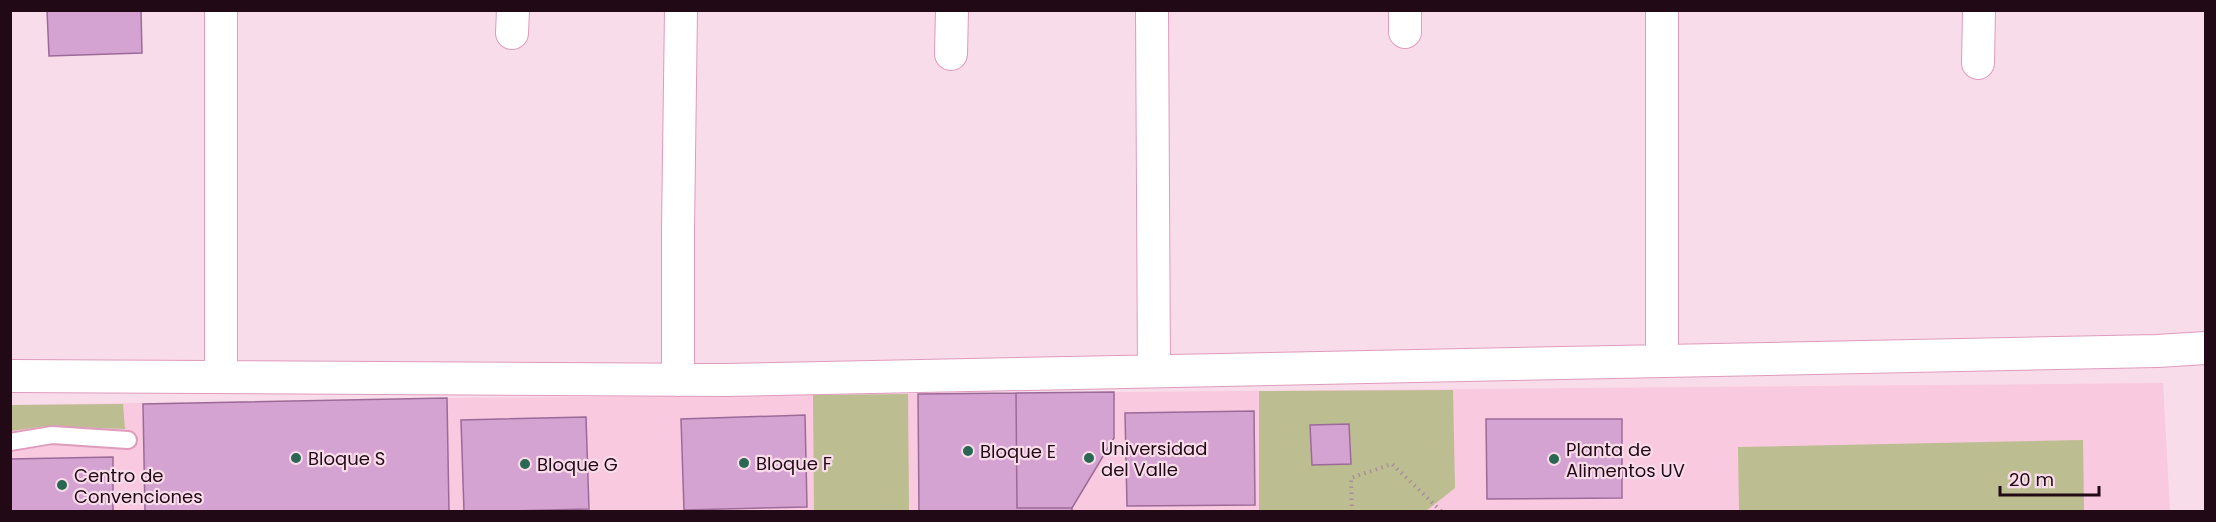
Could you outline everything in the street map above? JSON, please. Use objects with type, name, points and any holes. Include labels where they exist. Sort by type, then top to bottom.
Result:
[{"type":"street","points":[[221,10],[221,377]]},
{"type":"street","points":[[678,380],[681,10]]},
{"type":"street","points":[[951,54],[952,10]]},
{"type":"street","points":[[1152,10],[1154,371]]},
{"type":"street","points":[[1662,10],[1662,361]]},
{"type":"street","points":[[1978,63],[1979,10]]},
{"type":"street","points":[[10,376],[678,380],[2157,351],[2205,348]]},
{"type":"lane","points":[[10,442],[52,435],[129,440]]},
{"type":"path","points":[[1352,512],[1351,478],[1392,464],[1442,512]]},
{"type":"shaded area","name":"Universidad del Valle","points":[[2163,383],[2170,511],[11,511],[10,405],[447,398]]},
{"type":"green space","points":[[1453,390],[1455,488],[1426,511],[1259,512],[1259,391]]},
{"type":"green space","points":[[908,394],[909,511],[814,511],[813,395]]},
{"type":"green space","points":[[123,404],[125,429],[47,426],[11,431],[11,405]]},
{"type":"green space","points":[[2083,440],[2084,511],[1739,511],[1738,447]]},
{"type":"building","points":[[47,10],[141,10],[142,53],[49,56]]},
{"type":"building","points":[[1114,392],[1114,438],[1072,508],[1017,508],[1016,393]]},
{"type":"building","name":"Bloque E","points":[[1016,393],[1017,508],[1072,508],[1072,512],[919,512],[918,394]]},
{"type":"building","name":"Bloque S","points":[[447,398],[449,512],[145,512],[143,404]]},
{"type":"building","points":[[1254,411],[1255,505],[1127,506],[1125,413]]},
{"type":"building","name":"Bloque F","points":[[805,415],[807,507],[684,510],[681,419]]},
{"type":"building","name":"Bloque G","points":[[586,417],[589,509],[464,512],[461,420]]},
{"type":"building","name":"Planta de Alimentos UV","points":[[1486,419],[1622,419],[1622,498],[1487,499]]},
{"type":"building","points":[[1349,424],[1351,464],[1312,465],[1310,425]]},
{"type":"building","name":"Centro de Convenciones","points":[[113,457],[113,512],[10,512],[10,459]]},
{"type":"place","name":"Bloque E","points":[[968,451]]},
{"type":"place","name":"Bloque S","points":[[296,458]]},
{"type":"place","name":"Universidad del Valle","points":[[1089,458]]},
{"type":"place","name":"Planta de Alimentos UV","points":[[1554,459]]},
{"type":"place","name":"Bloque F","points":[[744,463]]},
{"type":"place","name":"Bloque G","points":[[525,464]]},
{"type":"place","name":"Centro de Convenciones","points":[[62,485]]}]
